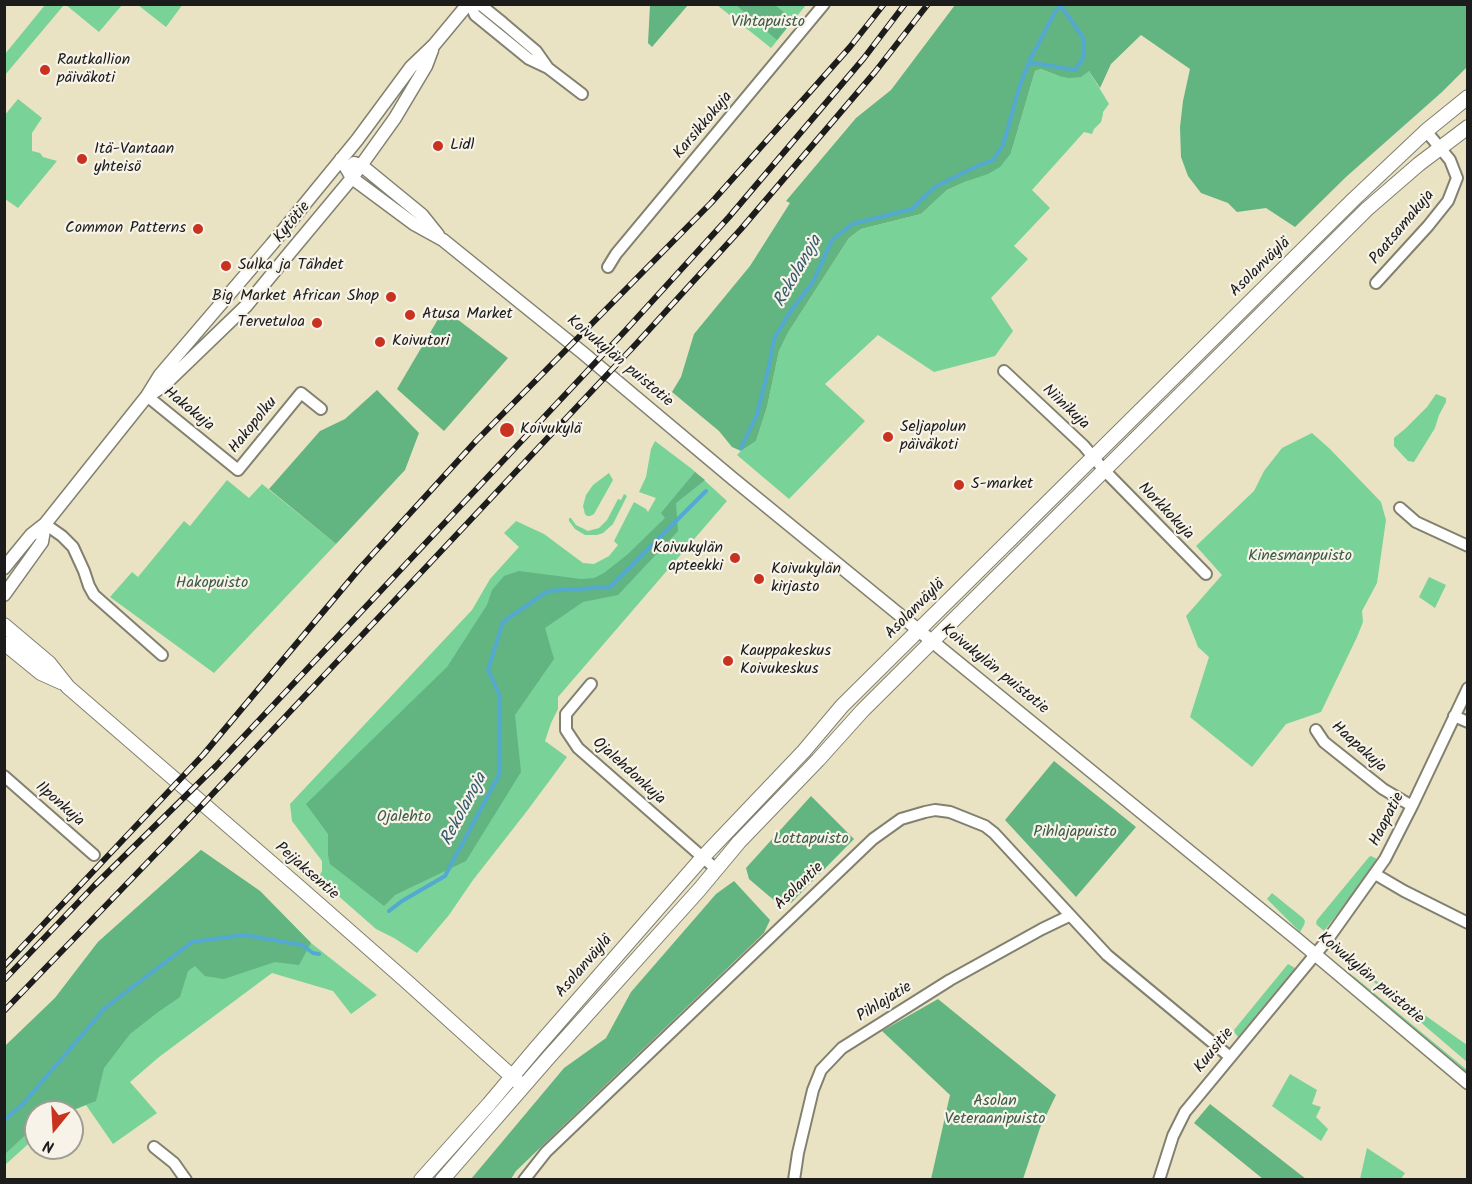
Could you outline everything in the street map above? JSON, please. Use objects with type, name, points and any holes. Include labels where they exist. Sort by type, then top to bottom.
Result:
[{"type":"main road","name":"Asolanväylä","points":[[421,1179],[704,857],[842,706],[1354,199],[1426,131],[1467,97]]},
{"type":"main road","name":"Asolanväylä","points":[[442,1179],[716,869],[857,716],[1367,209],[1419,164],[1467,127]]},
{"type":"main road","name":"Peijaksentie","points":[[4,625],[49,663],[66,685],[298,886],[523,1087]]},
{"type":"main road","name":"Peijaksentie","points":[[4,643],[41,673],[66,685]]},
{"type":"street","name":"Kytötie","points":[[4,568],[30,535],[45,524],[147,396],[160,375],[272,244],[411,67],[434,45],[469,4]]},
{"type":"street","points":[[469,4],[475,15],[529,59],[548,68],[582,94]]},
{"type":"street","points":[[477,4],[483,6],[536,51],[548,68]]},
{"type":"street","name":"Karsikkokuja","points":[[608,267],[616,254],[824,4]]},
{"type":"street","name":"Kytötie","points":[[147,396],[163,386],[246,306],[351,178],[395,118],[426,66],[434,45]]},
{"type":"street","name":"Paatsamakuja","points":[[1376,283],[1448,201],[1457,178],[1450,160],[1426,131]]},
{"type":"street","name":"Koivukylän puistotie","points":[[341,159],[361,165],[422,215],[443,240]]},
{"type":"street","name":"Koivukylän puistotie","points":[[341,159],[351,178],[414,224],[443,240],[583,353],[683,438],[1315,955],[1467,1083]]},
{"type":"street","name":"Niinikuja","points":[[1004,371],[1084,446],[1104,470]]},
{"type":"street","name":"Hakopolku","points":[[238,470],[300,393],[321,410]]},
{"type":"street","name":"Hakokuja","points":[[147,396],[238,470]]},
{"type":"street","name":"Norkkokuja","points":[[1104,470],[1206,574]]},
{"type":"street","points":[[1400,508],[1416,522],[1467,546]]},
{"type":"street","name":"Kytötie","points":[[4,595],[42,542],[45,524]]},
{"type":"street","points":[[45,524],[73,547],[94,595],[162,654]]},
{"type":"street","name":"Ojalehdonkuja","points":[[591,684],[566,714],[566,730],[578,748],[716,869]]},
{"type":"street","name":"Haapatie","points":[[1315,955],[1385,859],[1467,688]]},
{"type":"street","points":[[1454,716],[1467,722]]},
{"type":"street","name":"Haapakuja","points":[[1316,730],[1324,742],[1383,789],[1412,806]]},
{"type":"street","name":"Ilponkuja","points":[[4,776],[94,855]]},
{"type":"street","name":"Asolantie","points":[[524,1179],[546,1152],[873,839],[901,819],[935,810],[950,812],[985,826],[994,833],[1107,955],[1230,1057]]},
{"type":"street","points":[[1375,874],[1467,923]]},
{"type":"street","name":"Pihlajatie","points":[[794,1179],[813,1090],[821,1070],[842,1048],[950,980],[1049,925],[1070,916]]},
{"type":"street","name":"Kuusitie","points":[[1159,1179],[1173,1136],[1185,1112],[1315,955]]},
{"type":"street","points":[[154,1147],[174,1163],[186,1179]]},
{"type":"green space","points":[[138,4],[183,4],[166,27],[138,5]]},
{"type":"green space","points":[[45,5],[64,5],[5,75],[5,54]]},
{"type":"green space","points":[[66,5],[122,5],[99,32]]},
{"type":"green space","name":"Vihtapuisto","points":[[650,5],[688,5],[652,47],[648,43]]},
{"type":"green space","name":"Vihtapuisto","points":[[717,5],[806,5],[771,48]]},
{"type":"green space","points":[[736,5],[775,5],[793,20],[777,40]]},
{"type":"green space","points":[[955,5],[1467,5],[1467,67],[1346,177],[1295,227],[1266,208],[1237,212],[1228,203],[1201,193],[1188,176],[1181,157],[1180,127],[1190,69],[1141,35],[1111,64],[1100,88],[1089,71],[1081,77],[1069,78],[1041,69],[1035,71],[1011,153],[1000,167],[947,190],[921,214],[861,229],[849,238],[789,331],[779,351],[767,407],[756,441],[741,451],[732,447],[719,431],[672,392],[681,377],[694,334],[750,266],[790,203],[786,201],[856,118],[891,90]]},
{"type":"green space","points":[[1041,69],[1059,76],[1089,71],[1109,104],[1103,112],[1101,122],[1092,134],[1084,132],[1032,190],[1050,208],[1014,246],[1028,259],[991,298],[1013,331],[995,356],[934,372],[878,335],[825,384],[865,421],[789,499],[737,455],[756,441],[767,407],[779,351],[789,331],[849,238],[861,229],[921,214],[947,190],[967,181],[1011,153],[1035,71]]},
{"type":"green space","points":[[18,99],[42,118],[32,133],[32,151],[57,161],[18,208],[5,199],[4,116]]},
{"type":"green space","points":[[444,309],[508,358],[444,431],[397,389]]},
{"type":"green space","points":[[377,390],[419,433],[405,470],[336,544],[269,489],[320,431],[345,419]]},
{"type":"green space","points":[[1436,394],[1446,398],[1446,402],[1435,428],[1414,462],[1408,461],[1394,446],[1394,438],[1427,407]]},
{"type":"green space","name":"Kinesmanpuisto","points":[[1312,433],[1381,502],[1386,520],[1377,583],[1362,611],[1363,622],[1357,637],[1321,712],[1286,724],[1252,767],[1190,717],[1209,657],[1198,647],[1186,616],[1222,575],[1196,546],[1254,491],[1264,471],[1282,448]]},
{"type":"green space","name":"Ojalehto","points":[[655,441],[692,469],[727,501],[558,697],[558,709],[545,741],[567,757],[449,915],[417,953],[376,929],[318,878],[322,871],[322,861],[292,821],[290,804],[472,610],[490,579],[519,547],[504,533],[516,521],[544,534],[583,563],[594,564],[609,556],[618,545],[614,541],[634,502],[648,512],[656,498],[639,492],[646,477],[651,449]]},
{"type":"green space","points":[[695,472],[705,480],[676,503],[678,531],[618,595],[583,602],[545,628],[554,659],[515,715],[521,772],[466,861],[395,895],[384,906],[330,864],[328,834],[306,804],[447,667],[487,605],[492,590],[504,576],[519,571],[581,579],[594,578],[604,573],[628,554],[665,518],[661,513]]},
{"type":"green space","points":[[609,473],[613,480],[594,514],[587,516],[583,506],[586,495],[593,485]]},
{"type":"green space","name":"Hakopuisto","points":[[227,480],[249,498],[262,484],[336,544],[214,673],[110,597],[132,572],[138,577],[184,521],[190,526]]},
{"type":"green space","points":[[624,494],[627,496],[613,524],[603,533],[585,535],[575,529],[569,521],[571,518],[576,525],[588,531],[599,528],[607,520],[618,499],[621,500]]},
{"type":"green space","points":[[1429,577],[1446,585],[1435,608],[1419,597]]},
{"type":"green space","name":"Pihlajapuisto","points":[[1054,761],[1136,827],[1076,897],[1005,820]]},
{"type":"green space","name":"Lottapuisto","points":[[811,796],[854,839],[791,903],[776,902],[749,879],[746,868]]},
{"type":"green space","points":[[201,850],[260,891],[311,943],[377,995],[351,1014],[333,991],[272,973],[159,1057],[130,1082],[157,1113],[113,1144],[86,1105],[84,1106],[84,1100],[24,1100],[24,1148],[5,1165],[5,1046],[55,998],[98,942]]},
{"type":"green space","points":[[201,850],[260,891],[311,943],[299,965],[275,962],[224,979],[205,976],[195,966],[188,971],[180,997],[130,1034],[104,1068],[96,1101],[84,1106],[84,1100],[24,1100],[24,1136],[5,1154],[5,1046],[55,998],[98,942]]},
{"type":"green space","points":[[1371,856],[1377,859],[1324,931],[1317,925],[1317,920]]},
{"type":"green space","points":[[734,881],[770,920],[764,933],[516,1171],[511,1179],[471,1179],[564,1068],[606,1038],[631,992],[716,894]]},
{"type":"green space","points":[[1272,893],[1303,918],[1305,921],[1300,932],[1267,899]]},
{"type":"green space","points":[[1288,964],[1295,968],[1238,1037],[1234,1030]]},
{"type":"green space","points":[[1354,965],[1467,1045],[1467,1062]]},
{"type":"green space","points":[[1343,969],[1467,1070],[1467,1076]]},
{"type":"green space","name":"Asolan Veteraanipuisto","points":[[938,999],[1056,1095],[1040,1128],[1023,1179],[931,1179],[950,1095],[882,1031]]},
{"type":"green space","points":[[1290,1074],[1317,1090],[1312,1104],[1321,1107],[1316,1117],[1328,1129],[1321,1141],[1272,1106]]},
{"type":"green space","points":[[1210,1104],[1306,1179],[1263,1179],[1194,1123]]},
{"type":"green space","points":[[1367,1148],[1405,1173],[1401,1179],[1360,1179]]},
{"type":"waterway","name":"Rekolanoja","points":[[741,448],[757,415],[774,339],[790,312],[813,282],[832,240],[852,224],[912,209],[935,187],[993,160],[1003,145],[1020,85],[1030,60],[1056,10],[1063,4]]},
{"type":"waterway","name":"Rekolanoja","points":[[1029,65],[1034,63],[1075,70],[1084,57],[1084,39],[1061,6]]},
{"type":"waterway","name":"Rekolanoja","points":[[389,911],[445,876],[499,775],[500,696],[488,670],[503,622],[548,591],[610,587],[706,491]]},
{"type":"waterway","name":"Rekolanoja","points":[[4,1120],[22,1105],[105,1008],[192,942],[244,935],[302,945],[313,953],[319,954]]},
{"type":"railway","points":[[4,966],[203,755],[360,568],[476,441],[711,203],[850,47],[884,4]]},
{"type":"railway","points":[[4,980],[94,886],[216,766],[625,331],[729,217],[864,58],[905,4]]},
{"type":"railway","points":[[4,1011],[173,836],[637,343],[741,229],[875,72],[928,4]]},
{"type":"place","name":"Rautkallion päiväkoti","points":[[45,70]]},
{"type":"place","name":"Lidl","points":[[438,146]]},
{"type":"place","name":"Itä-Vantaan yhteisö","points":[[82,159]]},
{"type":"place","name":"Common Patterns","points":[[198,229]]},
{"type":"place","name":"Sulka ja Tähdet","points":[[226,266]]},
{"type":"place","name":"Big Market African Shop","points":[[391,297]]},
{"type":"place","name":"Atusa Market","points":[[410,315]]},
{"type":"place","name":"Tervetuloa","points":[[317,323]]},
{"type":"place","name":"Koivutori","points":[[380,342]]},
{"type":"place","name":"Koivukylä","points":[[507,430]]},
{"type":"place","name":"Seljapolun päiväkoti","points":[[888,437]]},
{"type":"place","name":"S-market","points":[[959,485]]},
{"type":"place","name":"Koivukylän apteekki","points":[[735,558]]},
{"type":"place","name":"Koivukylän kirjasto","points":[[759,579]]},
{"type":"place","name":"Kauppakeskus Koivukeskus","points":[[728,661]]}]
